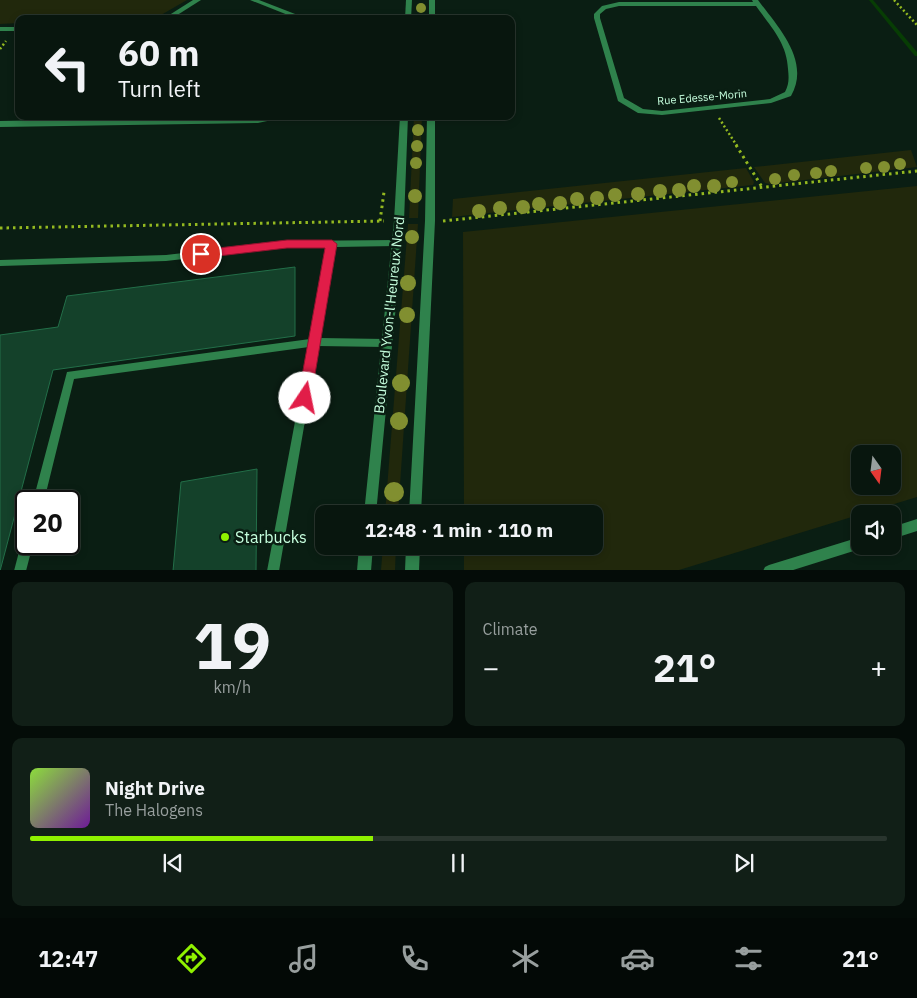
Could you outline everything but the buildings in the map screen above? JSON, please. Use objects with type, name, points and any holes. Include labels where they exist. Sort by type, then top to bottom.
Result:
[{"type":"street","points":[[173,15],[198,0]]},
{"type":"street","points":[[253,0],[294,15]]},
{"type":"street","points":[[408,15],[409,0]]},
{"type":"street","points":[[432,0],[432,15]]},
{"type":"street","name":"Rue Edesse-Morin","points":[[756,2],[784,40],[791,55],[794,84],[785,96],[771,101],[657,113],[636,109],[621,99],[596,14],[602,8],[619,4],[756,2]]},
{"type":"street","points":[[0,29],[15,29]]},
{"type":"street","points":[[0,124],[258,120]]},
{"type":"street","name":"Boulevard Yvon-l'Heureux Nord","points":[[371,505],[396,243],[404,120]]},
{"type":"street","points":[[415,505],[430,221],[431,120]]},
{"type":"street","points":[[364,570],[365,555]]},
{"type":"street","points":[[412,570],[413,555]]},
{"type":"lane","points":[[0,263],[166,258],[287,244],[396,243]]},
{"type":"lane","points":[[273,570],[316,342],[332,244]]},
{"type":"lane","points":[[41,490],[70,376],[316,342],[385,344]]},
{"type":"lane","points":[[901,530],[917,525]]},
{"type":"lane","points":[[769,570],[851,546]]},
{"type":"lane","points":[[20,570],[24,555]]},
{"type":"path","points":[[894,0],[917,26]]},
{"type":"path","points":[[718,116],[762,187]]},
{"type":"path","points":[[450,221],[917,171]]},
{"type":"path","points":[[0,228],[386,221]]},
{"type":"green space","points":[[0,0],[187,0],[161,15],[15,15],[15,23],[0,24]]},
{"type":"green space","points":[[414,120],[422,120],[418,218],[409,218]]},
{"type":"green space","points":[[911,150],[917,167],[770,184],[765,183],[754,167]]},
{"type":"green space","points":[[746,168],[754,182],[753,185],[452,217],[453,199]]},
{"type":"green space","points":[[917,186],[917,497],[891,505],[851,505],[851,517],[679,570],[464,570],[464,555],[603,555],[603,505],[464,505],[463,232]]},
{"type":"green space","points":[[408,224],[418,224],[399,505],[386,505]]},
{"type":"green space","points":[[382,555],[396,555],[395,570],[381,570]]},
{"type":"waterway","points":[[871,0],[917,55]]},
{"type":"place","name":"Starbucks","points":[[225,537]]},
{"type":"route","points":[[201,254],[287,244],[332,244],[305,398]]}]
